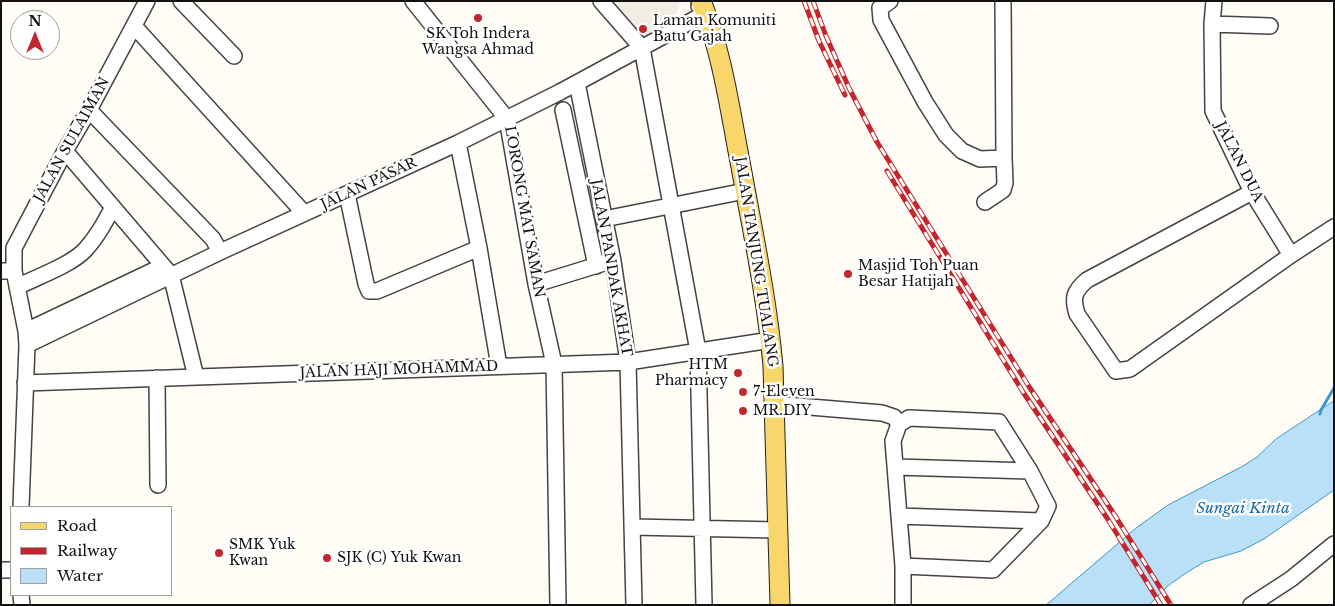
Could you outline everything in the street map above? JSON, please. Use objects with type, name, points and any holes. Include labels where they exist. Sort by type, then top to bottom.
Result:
[{"type":"main road","name":"JALAN TANJUNG TUALANG","points":[[700,5],[722,64],[771,340],[780,605]]},
{"type":"street","name":"JALAN SULAIMAN","points":[[21,506],[26,338],[17,287],[8,271],[14,248],[147,1]]},
{"type":"street","points":[[181,1],[234,56]]},
{"type":"street","name":"LORONG MAT SAMAN","points":[[413,1],[507,119],[536,284],[554,364],[558,605]]},
{"type":"street","points":[[601,1],[642,48],[698,351],[704,605]]},
{"type":"street","points":[[985,202],[1003,190],[1005,183],[1003,1]]},
{"type":"street","name":"JALAN DUA","points":[[1214,1],[1212,24],[1213,111],[1252,192],[1291,255]]},
{"type":"street","name":"JALAN PASAR","points":[[26,338],[167,271],[220,252],[507,119],[642,48],[700,5]]},
{"type":"street","points":[[885,5],[881,20],[925,102],[946,135],[962,151],[980,159],[1004,158]]},
{"type":"street","points":[[1212,24],[1270,26]]},
{"type":"street","points":[[134,26],[304,213]]},
{"type":"street","name":"JALAN PANDAK AKHAT","points":[[577,83],[613,261],[628,362],[634,605]]},
{"type":"street","points":[[89,110],[213,239],[220,252]]},
{"type":"street","points":[[563,110],[596,266]]},
{"type":"street","points":[[568,131],[586,127]]},
{"type":"street","points":[[458,143],[479,248],[499,366]]},
{"type":"street","points":[[65,151],[167,271],[196,377]]},
{"type":"street","points":[[604,219],[745,191]]},
{"type":"street","points":[[1252,192],[1079,286],[1074,294],[1073,304],[1077,314],[1116,371],[1130,369],[1291,255],[1334,227]]},
{"type":"street","points":[[347,194],[369,291],[377,291],[479,248]]},
{"type":"street","points":[[17,287],[70,262],[84,251],[99,232],[113,207]]},
{"type":"street","points":[[536,284],[613,261]]},
{"type":"street","name":"JALAN HAJI MOHAMMAD","points":[[26,383],[628,362],[771,340]]},
{"type":"street","points":[[157,378],[158,486]]},
{"type":"street","points":[[774,404],[882,413],[894,418],[899,424]]},
{"type":"street","points":[[902,566],[993,570],[1041,521],[1048,506],[1030,471],[1000,422],[909,418],[899,424],[893,440],[903,605]]},
{"type":"street","points":[[896,467],[1030,471]]},
{"type":"street","points":[[899,516],[1041,521]]},
{"type":"street","points":[[632,527],[778,530]]},
{"type":"street","points":[[1254,604],[1291,579],[1334,544]]},
{"type":"shaded area","name":"Laman Komuniti Batu Gajah","points":[[606,1],[678,1],[680,3],[675,18],[639,40]]},
{"type":"water","name":"Sungai Kinta","points":[[1334,401],[1334,490],[1264,539],[1241,551],[1204,562],[1186,573],[1169,585],[1149,605],[1046,605],[1136,528],[1168,505],[1243,466],[1257,457],[1276,439]]},
{"type":"waterway","points":[[1320,414],[1334,388]]},
{"type":"railway","points":[[804,1],[819,41],[845,95]]},
{"type":"railway","points":[[813,1],[849,88],[877,142],[1028,385],[1114,514],[1171,605]]},
{"type":"railway","points":[[887,171],[1023,392],[1107,518],[1161,605]]},
{"type":"place","name":"SK Toh Indera Wangsa Ahmad","points":[[478,18]]},
{"type":"place","name":"Laman Komuniti Batu Gajah","points":[[643,29]]},
{"type":"place","name":"Masjid Toh Puan Besar Hatijah","points":[[848,274]]},
{"type":"place","name":"HTM Pharmacy","points":[[738,373]]},
{"type":"place","name":"7-Eleven","points":[[743,392]]},
{"type":"place","name":"MR.DIY","points":[[743,411]]},
{"type":"place","name":"SMK Yuk Kwan","points":[[219,553]]},
{"type":"place","name":"SJK (C) Yuk Kwan","points":[[327,558]]}]
